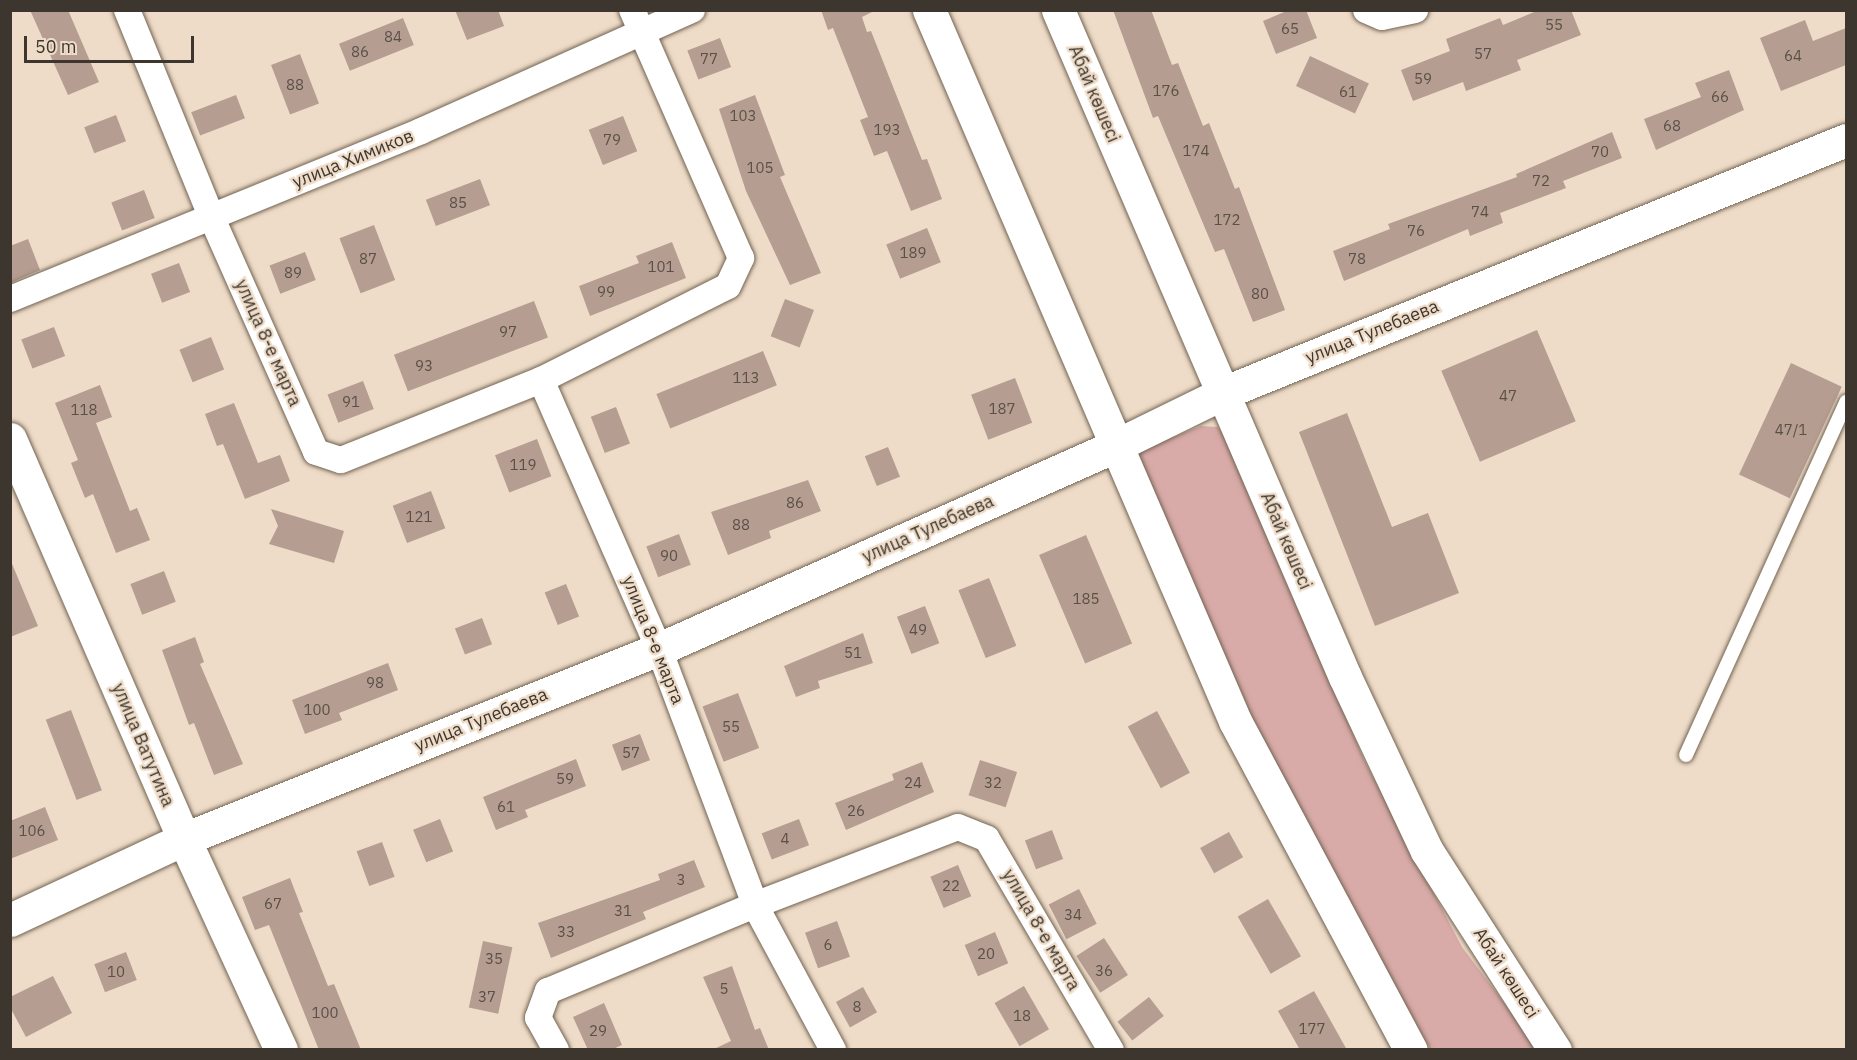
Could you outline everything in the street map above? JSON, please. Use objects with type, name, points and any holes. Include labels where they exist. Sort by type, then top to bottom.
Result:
[{"type":"street","name":"улица 8-е марта","points":[[126,10],[211,216],[316,452],[341,460],[541,380],[728,286],[741,258],[636,22]]},
{"type":"street","name":"улица Химиков","points":[[10,299],[421,131],[636,22],[692,10]]},
{"type":"street","points":[[929,10],[1235,721],[1411,1050]]},
{"type":"street","name":"Абай көшесі","points":[[1058,10],[1345,677],[1427,851],[1555,1050]]},
{"type":"street","points":[[1366,10],[1382,17],[1415,10]]},
{"type":"street","name":"улица Тулебаева","points":[[10,921],[184,839],[659,649],[1115,446],[1223,393],[1846,140]]},
{"type":"street","name":"улица 8-е марта","points":[[541,380],[659,649],[755,905],[833,1050]]},
{"type":"street","name":"улица Ватутина","points":[[10,439],[184,839],[280,1050]]},
{"type":"street","name":"улица 8-е марта","points":[[556,1050],[538,1018],[548,991],[755,905],[958,827],[987,839],[1111,1050]]},
{"type":"lane","points":[[1686,755],[1846,402]]},
{"type":"shaded area","points":[[1201,426],[1218,427],[1232,446],[1364,760],[1462,947],[1539,1049],[1430,1049],[1223,681],[1135,457],[1144,449]]},
{"type":"building","points":[[30,10],[68,10],[99,82],[68,95]]},
{"type":"building","points":[[455,10],[498,10],[504,26],[467,40]]},
{"type":"building","points":[[821,10],[876,10],[862,17],[867,32],[871,31],[922,160],[927,159],[942,199],[911,211],[887,151],[874,156],[860,120],[868,117],[833,28],[828,30]]},
{"type":"building","points":[[1113,10],[1151,10],[1172,65],[1178,63],[1203,126],[1209,123],[1235,189],[1239,187],[1285,310],[1253,322],[1224,249],[1215,252],[1158,116],[1153,118]]},
{"type":"building","points":[[1289,10],[1306,10],[1317,38],[1276,54],[1263,21]]},
{"type":"building","points":[[1539,10],[1571,10],[1581,35],[1517,60],[1521,70],[1466,91],[1463,82],[1413,101],[1401,70],[1450,51],[1446,39],[1500,18],[1503,25]]},
{"type":"building","points":[[403,18],[414,45],[350,71],[339,44]]},
{"type":"building","points":[[1805,20],[1813,41],[1846,28],[1846,65],[1781,91],[1760,38]]},
{"type":"building","points":[[720,38],[731,67],[698,79],[687,51]]},
{"type":"building","points":[[300,54],[319,103],[290,115],[271,65]]},
{"type":"building","points":[[1310,56],[1369,83],[1355,113],[1296,86]]},
{"type":"building","points":[[1729,70],[1744,110],[1656,150],[1644,119],[1701,97],[1695,83]]},
{"type":"building","points":[[236,95],[245,118],[200,136],[191,112]]},
{"type":"building","points":[[755,95],[785,175],[780,177],[821,273],[790,285],[746,191],[719,109]]},
{"type":"building","points":[[116,115],[126,141],[94,153],[84,127]]},
{"type":"building","points":[[623,116],[637,151],[603,165],[589,130]]},
{"type":"building","points":[[1612,132],[1622,158],[1563,181],[1566,188],[1500,213],[1503,223],[1470,236],[1468,229],[1344,281],[1333,251],[1390,229],[1388,224],[1517,177],[1516,174]]},
{"type":"building","points":[[480,179],[490,205],[436,226],[426,200]]},
{"type":"building","points":[[144,190],[155,218],[122,231],[111,203]]},
{"type":"building","points":[[374,225],[395,280],[361,293],[339,238]]},
{"type":"building","points":[[927,228],[941,262],[900,279],[886,244]]},
{"type":"building","points":[[28,239],[40,270],[10,283],[10,246]]},
{"type":"building","points":[[672,242],[686,278],[590,316],[579,286],[639,263],[636,256]]},
{"type":"building","points":[[305,252],[316,280],[280,294],[270,266]]},
{"type":"building","points":[[179,263],[190,292],[162,303],[151,274]]},
{"type":"building","points":[[785,299],[814,310],[800,347],[771,336]]},
{"type":"building","points":[[534,301],[548,337],[408,391],[394,355]]},
{"type":"building","points":[[54,327],[65,356],[32,368],[21,340]]},
{"type":"building","points":[[1537,330],[1576,421],[1480,462],[1441,371]]},
{"type":"building","points":[[211,337],[224,369],[193,382],[179,350]]},
{"type":"building","points":[[763,351],[777,385],[670,428],[656,394]]},
{"type":"building","points":[[1791,363],[1842,387],[1790,498],[1739,474]]},
{"type":"building","points":[[1015,378],[1032,423],[988,440],[971,395]]},
{"type":"building","points":[[363,381],[374,409],[338,423],[328,395]]},
{"type":"building","points":[[100,385],[112,417],[96,423],[130,511],[137,508],[150,540],[116,553],[93,494],[85,498],[71,463],[78,460],[55,403]]},
{"type":"building","points":[[234,403],[258,463],[280,455],[290,481],[245,499],[223,444],[217,446],[205,414]]},
{"type":"building","points":[[616,407],[630,443],[605,453],[591,417]]},
{"type":"building","points":[[1347,413],[1392,527],[1428,513],[1459,593],[1375,626],[1299,432]]},
{"type":"building","points":[[537,439],[551,476],[509,492],[495,455]]},
{"type":"building","points":[[888,447],[900,477],[877,486],[865,456]]},
{"type":"building","points":[[808,480],[821,511],[769,531],[771,538],[728,555],[711,512]]},
{"type":"building","points":[[431,491],[445,528],[407,543],[393,506]]},
{"type":"building","points":[[271,509],[344,531],[334,563],[269,544],[278,526]]},
{"type":"building","points":[[679,534],[691,565],[658,577],[646,547]]},
{"type":"building","points":[[1086,535],[1132,644],[1085,664],[1039,555]]},
{"type":"building","points":[[10,559],[38,626],[10,637]]},
{"type":"building","points":[[164,571],[176,602],[142,615],[130,584]]},
{"type":"building","points":[[989,578],[1016,646],[986,658],[958,590]]},
{"type":"building","points":[[566,584],[579,616],[558,625],[545,593]]},
{"type":"building","points":[[925,606],[939,643],[911,654],[897,617]]},
{"type":"building","points":[[482,618],[492,644],[465,655],[455,628]]},
{"type":"building","points":[[863,633],[873,663],[818,681],[820,688],[796,697],[784,666]]},
{"type":"building","points":[[195,637],[204,662],[200,664],[243,764],[214,775],[194,723],[189,725],[162,650]]},
{"type":"building","points":[[388,663],[398,690],[339,713],[342,720],[305,734],[292,700]]},
{"type":"building","points":[[738,693],[759,748],[724,762],[703,707]]},
{"type":"building","points":[[71,710],[102,790],[77,800],[46,720]]},
{"type":"building","points":[[1157,711],[1190,773],[1161,788],[1128,726]]},
{"type":"building","points":[[640,734],[650,760],[622,771],[612,745]]},
{"type":"building","points":[[576,759],[586,786],[525,810],[528,817],[496,830],[483,797]]},
{"type":"building","points":[[980,760],[1017,772],[1006,807],[969,795]]},
{"type":"building","points":[[922,762],[934,792],[846,830],[835,803],[894,780],[892,774]]},
{"type":"building","points":[[45,807],[58,840],[10,859],[10,821]]},
{"type":"building","points":[[440,819],[453,851],[426,862],[413,830]]},
{"type":"building","points":[[799,819],[809,845],[772,859],[762,833]]},
{"type":"building","points":[[1052,830],[1063,859],[1036,869],[1025,840]]},
{"type":"building","points":[[1229,832],[1243,857],[1214,873],[1200,848]]},
{"type":"building","points":[[382,842],[395,877],[369,886],[357,851]]},
{"type":"building","points":[[694,860],[705,887],[643,912],[646,919],[551,958],[538,923],[660,880],[658,874]]},
{"type":"building","points":[[958,865],[971,896],[944,908],[930,877]]},
{"type":"building","points":[[290,878],[303,912],[299,913],[328,986],[334,984],[361,1050],[319,1050],[269,925],[255,930],[242,897]]},
{"type":"building","points":[[1079,889],[1097,924],[1066,939],[1049,904]]},
{"type":"building","points":[[1268,899],[1301,956],[1271,974],[1238,917]]},
{"type":"building","points":[[837,921],[850,957],[818,968],[805,933]]},
{"type":"building","points":[[995,932],[1008,963],[978,976],[965,945]]},
{"type":"building","points":[[1104,938],[1128,975],[1100,993],[1076,956]]},
{"type":"building","points":[[483,941],[512,947],[498,1014],[469,1008]]},
{"type":"building","points":[[126,952],[137,980],[105,992],[94,964]]},
{"type":"building","points":[[732,966],[755,1030],[760,1028],[769,1050],[712,1050],[731,1041],[703,977]]},
{"type":"building","points":[[53,976],[72,1013],[26,1037],[10,1007],[10,997]]},
{"type":"building","points":[[1024,986],[1049,1029],[1020,1046],[995,1003]]},
{"type":"building","points":[[863,987],[877,1012],[850,1027],[836,1002]]},
{"type":"building","points":[[1314,991],[1347,1050],[1300,1050],[1278,1011]]},
{"type":"building","points":[[1149,997],[1164,1016],[1132,1041],[1117,1022]]},
{"type":"building","points":[[604,1003],[622,1045],[611,1050],[588,1050],[573,1017]]}]
